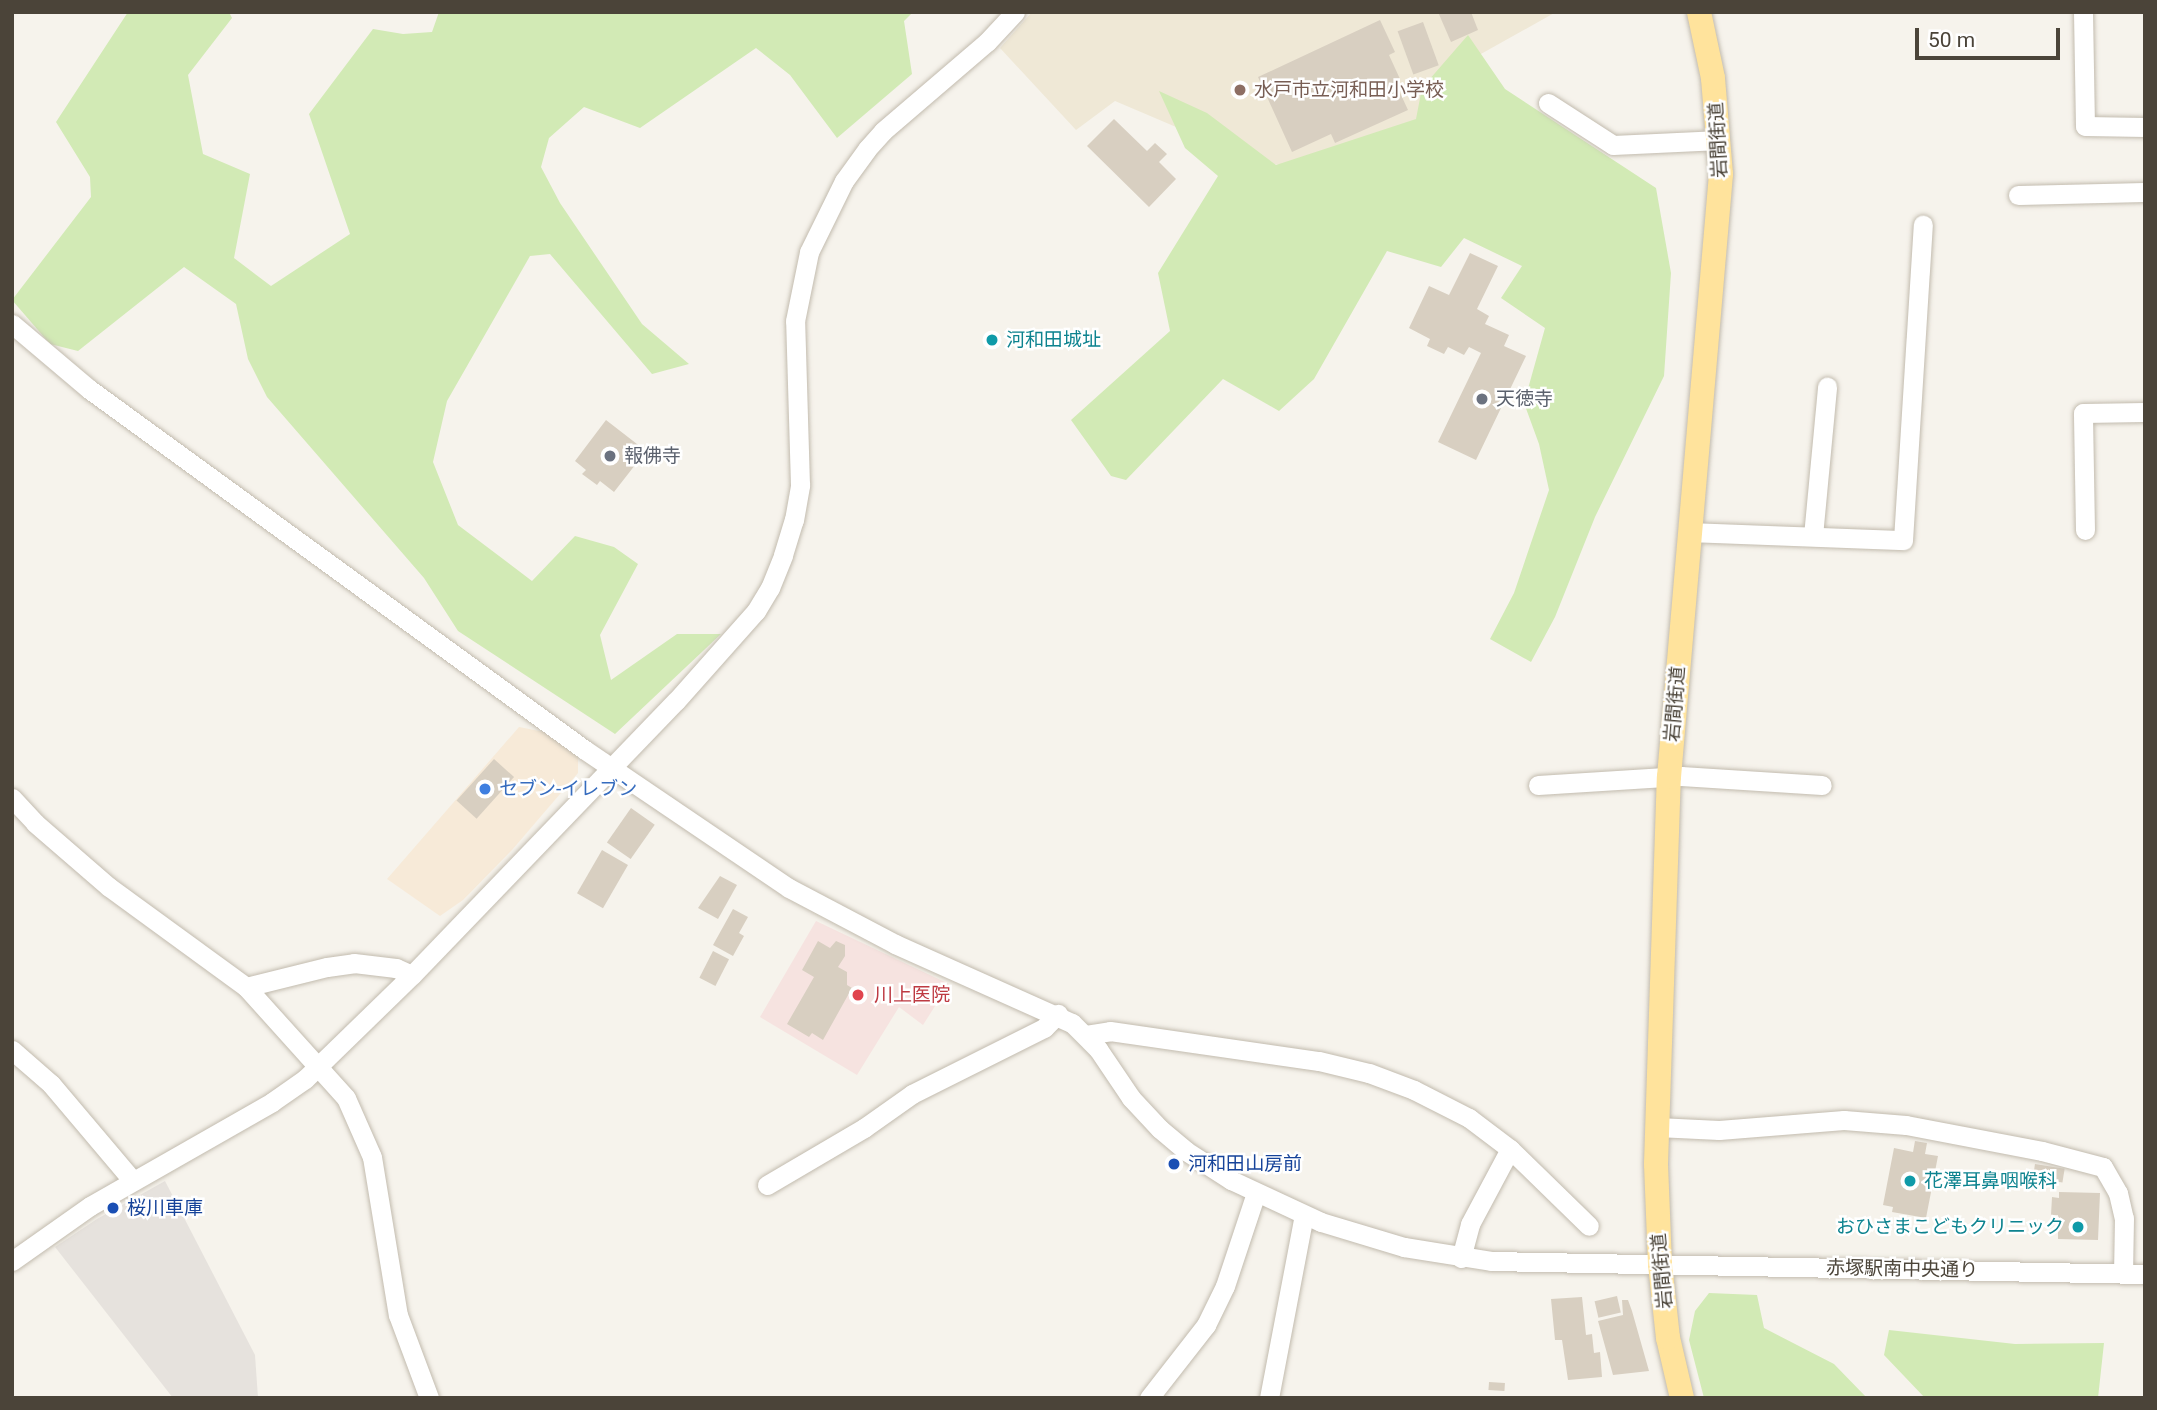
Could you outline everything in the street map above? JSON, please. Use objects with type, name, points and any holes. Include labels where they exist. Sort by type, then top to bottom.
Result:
[{"type":"main road","name":"岩間街道","points":[[1682,1398],[1668,1338],[1660,1264],[1657,1127],[1669,777],[1717,247],[1720,140],[1713,78],[1699,12]]},
{"type":"street","points":[[12,1261],[64,1222],[272,1102],[318,1067],[412,975],[724,650],[756,611],[779,566],[794,520],[800,485],[795,321],[809,252],[844,181],[883,131],[987,42],[1015,12]]},
{"type":"street","points":[[2083,12],[2085,126],[2145,127]]},
{"type":"street","points":[[1548,103],[1614,145],[1720,140]]},
{"type":"street","points":[[2018,195],[2145,192]]},
{"type":"street","points":[[1691,532],[1903,540],[1923,225]]},
{"type":"street","name":"赤塚駅南中央通り","points":[[12,324],[89,389],[611,766],[789,888],[895,944],[1058,1014],[1086,1035],[1131,1098],[1186,1152],[1256,1193],[1304,1215],[1367,1238],[1461,1258],[1505,1262],[2145,1274]]},
{"type":"street","points":[[1813,537],[1827,387]]},
{"type":"street","points":[[2085,530],[2083,413],[2145,412]]},
{"type":"street","points":[[1538,785],[1669,777],[1822,785]]},
{"type":"street","points":[[13,802],[108,887],[246,987],[346,1098],[372,1157],[398,1315],[429,1398]]},
{"type":"street","points":[[246,987],[354,963],[396,968],[412,975]]},
{"type":"street","points":[[767,1185],[864,1128],[912,1094],[1044,1028],[1058,1014]]},
{"type":"street","points":[[1086,1035],[1110,1031],[1319,1061],[1369,1073],[1447,1104],[1510,1149],[1589,1226]]},
{"type":"street","points":[[12,1050],[51,1084],[133,1181]]},
{"type":"street","points":[[1657,1127],[1719,1130],[1844,1121],[1906,1125],[2042,1151],[2104,1167],[2118,1193],[2124,1218],[2123,1273]]},
{"type":"street","points":[[1461,1258],[1470,1224],[1510,1149]]},
{"type":"street","points":[[1149,1398],[1206,1325],[1225,1286],[1256,1193]]},
{"type":"street","points":[[1269,1398],[1304,1215]]},
{"type":"shaded area","name":"水戸市立河和田小学校","points":[[1032,12],[1556,12],[1438,78],[1448,105],[1313,166],[1263,164],[1115,101],[1076,130],[1000,48]]},
{"type":"shaded area","points":[[519,727],[544,732],[578,757],[578,773],[512,850],[463,900],[440,916],[387,879]]},
{"type":"shaded area","name":"川上医院","points":[[816,921],[949,984],[923,1025],[899,1007],[857,1075],[760,1017]]},
{"type":"shaded area","points":[[165,1181],[255,1355],[258,1398],[173,1398],[55,1247],[97,1219]]},
{"type":"green space","points":[[128,12],[229,12],[232,18],[188,75],[203,154],[250,174],[234,258],[271,286],[350,234],[309,114],[373,29],[403,34],[432,32],[439,12],[913,12],[904,21],[912,74],[837,138],[790,75],[756,48],[640,128],[584,107],[549,138],[541,167],[560,203],[642,324],[689,364],[652,374],[550,254],[530,256],[447,401],[433,462],[458,525],[532,581],[575,536],[614,547],[638,564],[600,635],[611,680],[677,634],[721,634],[615,734],[458,631],[424,578],[267,397],[248,359],[236,304],[184,267],[78,351],[50,344],[12,300],[91,197],[90,177],[56,122]]},
{"type":"green space","points":[[1468,35],[1505,89],[1656,188],[1671,273],[1664,376],[1595,517],[1555,617],[1531,662],[1490,639],[1514,593],[1549,490],[1539,444],[1524,403],[1545,328],[1501,298],[1522,266],[1464,238],[1441,267],[1387,251],[1314,379],[1279,411],[1223,379],[1126,480],[1111,476],[1071,420],[1170,331],[1158,273],[1218,176],[1185,148],[1159,91],[1207,113],[1276,165],[1416,119],[1422,88]]},
{"type":"green space","points":[[1709,1293],[1757,1295],[1764,1328],[1834,1364],[1867,1398],[1704,1398],[1689,1340],[1695,1311]]},
{"type":"green space","points":[[1889,1330],[2015,1344],[2104,1343],[2098,1398],[1925,1398],[1884,1355]]},
{"type":"building","points":[[1438,12],[1471,12],[1478,30],[1451,42]]},
{"type":"building","points":[[1380,20],[1395,52],[1389,55],[1400,79],[1395,82],[1408,110],[1335,143],[1331,134],[1292,152],[1258,77]]},
{"type":"building","points":[[1423,22],[1439,65],[1413,74],[1398,31]]},
{"type":"building","points":[[1114,119],[1147,151],[1155,143],[1167,154],[1159,162],[1176,179],[1149,207],[1087,146]]},
{"type":"building","name":"天徳寺","points":[[1470,253],[1498,266],[1477,309],[1489,316],[1485,324],[1509,335],[1504,346],[1526,356],[1476,460],[1438,442],[1481,353],[1469,347],[1464,355],[1448,347],[1444,354],[1427,346],[1430,339],[1409,328],[1429,286],[1449,295]]},
{"type":"building","name":"報佛寺","points":[[606,420],[646,451],[614,492],[600,481],[597,485],[582,474],[586,470],[575,461]]},
{"type":"building","name":"セブン-イレブン","points":[[494,759],[514,777],[477,819],[457,801]]},
{"type":"building","points":[[631,808],[655,825],[631,859],[607,842]]},
{"type":"building","points":[[602,850],[628,865],[603,908],[577,893]]},
{"type":"building","points":[[720,876],[737,885],[718,919],[698,908]]},
{"type":"building","points":[[733,909],[748,917],[739,933],[744,936],[733,956],[713,945]]},
{"type":"building","points":[[818,941],[830,948],[836,941],[845,945],[845,956],[838,967],[847,972],[847,985],[852,988],[823,1040],[812,1033],[809,1037],[787,1024],[814,977],[802,970]]},
{"type":"building","points":[[713,951],[729,959],[715,986],[699,978]]},
{"type":"building","name":"花澤耳鼻咽喉科","points":[[1915,1141],[1927,1143],[1925,1154],[1938,1156],[1926,1218],[1892,1212],[1893,1207],[1883,1205],[1894,1148],[1913,1152]]},
{"type":"building","points":[[2035,1164],[2065,1169],[2062,1183],[2033,1178]]},
{"type":"building","name":"おひさまこどもクリニック","points":[[2059,1192],[2100,1193],[2098,1240],[2058,1239],[2058,1215],[2051,1215],[2052,1197],[2059,1198]]},
{"type":"building","points":[[1617,1296],[1621,1313],[1598,1318],[1595,1301]]},
{"type":"building","points":[[1582,1297],[1586,1335],[1592,1334],[1594,1353],[1600,1352],[1602,1377],[1568,1380],[1562,1340],[1555,1340],[1551,1299]]},
{"type":"building","points":[[1622,1300],[1628,1300],[1649,1371],[1613,1375],[1598,1321],[1623,1315]]},
{"type":"building","points":[[1489,1382],[1505,1383],[1504,1391],[1488,1390]]},
{"type":"place","name":"水戸市立河和田小学校","points":[[1240,90]]},
{"type":"place","name":"河和田城址","points":[[992,340]]},
{"type":"place","name":"天徳寺","points":[[1482,399]]},
{"type":"place","name":"報佛寺","points":[[610,456]]},
{"type":"place","name":"セブン-イレブン","points":[[485,789]]},
{"type":"place","name":"川上医院","points":[[858,995]]},
{"type":"place","name":"河和田山房前","points":[[1174,1164]]},
{"type":"place","name":"花澤耳鼻咽喉科","points":[[1910,1181]]},
{"type":"place","name":"桜川車庫","points":[[113,1208]]},
{"type":"place","name":"おひさまこどもクリニック","points":[[2078,1227]]}]
